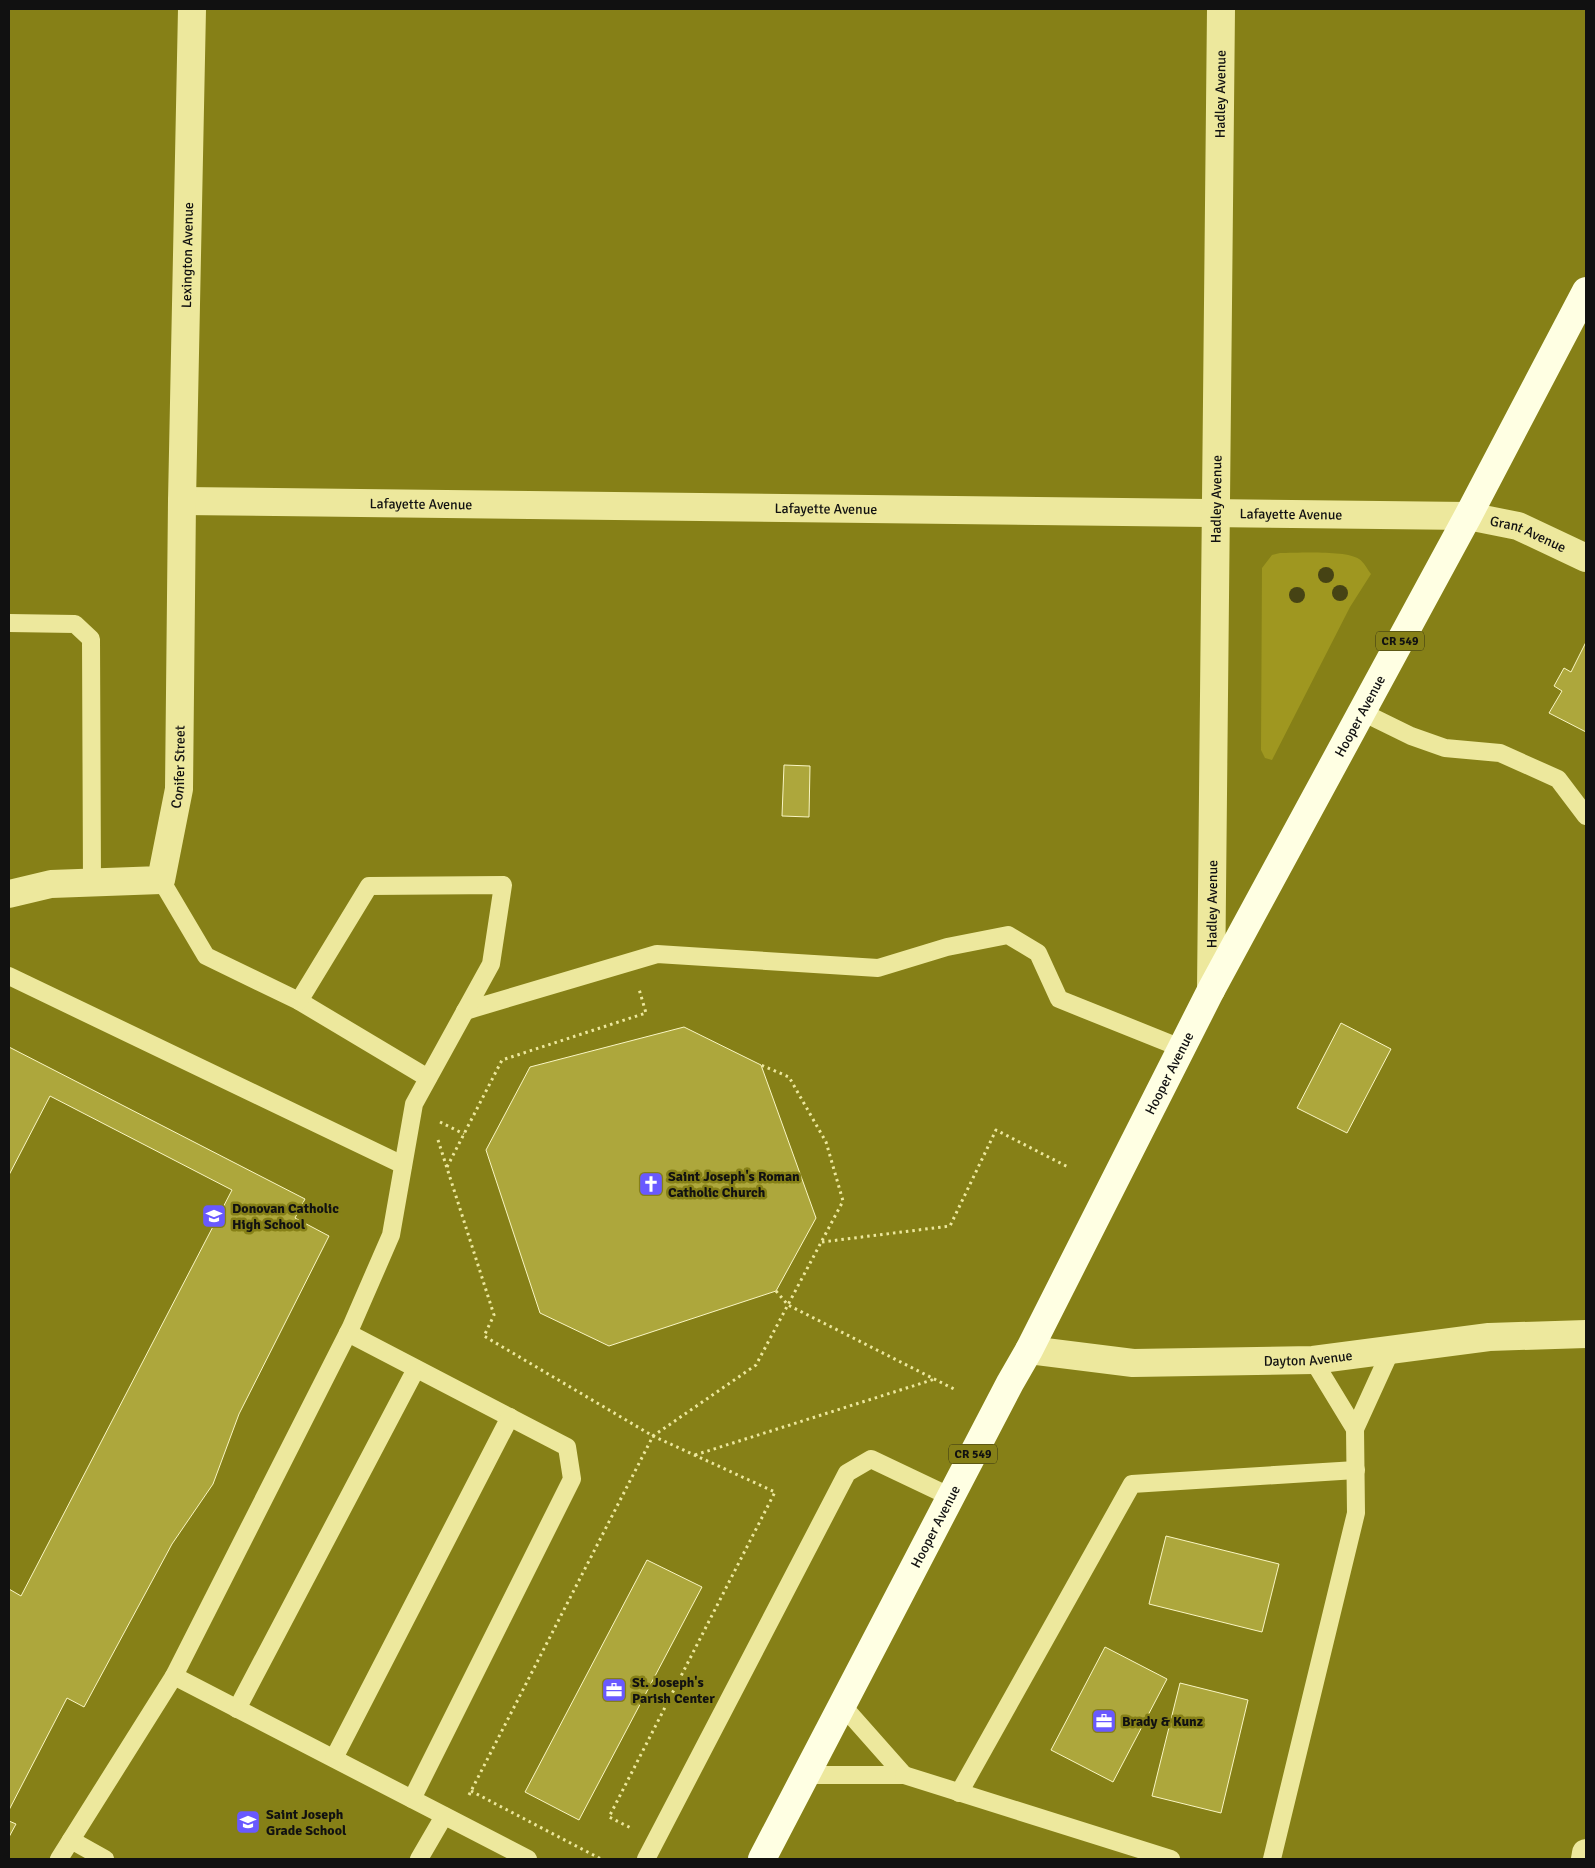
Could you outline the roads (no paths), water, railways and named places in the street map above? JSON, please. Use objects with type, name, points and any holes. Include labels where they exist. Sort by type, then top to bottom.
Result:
[{"type":"main road","name":"Hooper Avenue","points":[[762,1859],[1029,1350],[1181,1048],[1468,516],[1586,291]]},
{"type":"street","name":"Lexington Avenue","points":[[182,501],[192,9]]},
{"type":"street","name":"Hadley Avenue","points":[[1212,990],[1221,9]]},
{"type":"street","name":"Lafayette Avenue","points":[[182,501],[1468,516]]},
{"type":"street","name":"Conifer Street","points":[[161,880],[179,789],[182,501]]},
{"type":"street","name":"Grant Avenue","points":[[1468,516],[1518,526],[1586,558]]},
{"type":"street","points":[[9,894],[51,884],[161,880]]},
{"type":"street","name":"Dayton Avenue","points":[[1029,1350],[1133,1363],[1313,1360],[1489,1337],[1586,1334]]},
{"type":"street","points":[[1585,1859],[1586,1853]]},
{"type":"lane","points":[[9,623],[75,624],[91,639],[92,883]]},
{"type":"lane","points":[[1362,712],[1411,736],[1445,748],[1500,753],[1558,779],[1586,816]]},
{"type":"lane","points":[[161,880],[206,956],[299,1001],[428,1078]]},
{"type":"lane","points":[[59,1859],[174,1676],[348,1333],[391,1236],[414,1104],[491,964],[503,885],[369,886],[299,1001]]},
{"type":"lane","points":[[465,1011],[657,954],[878,968],[947,946],[1008,935],[1038,953],[1059,999],[1181,1048]]},
{"type":"lane","points":[[9,976],[403,1164]]},
{"type":"lane","points":[[348,1333],[567,1447],[572,1479],[412,1799]]},
{"type":"lane","points":[[1272,1859],[1356,1513],[1356,1429],[1391,1350]]},
{"type":"lane","points":[[1313,1360],[1356,1429]]},
{"type":"lane","points":[[237,1709],[416,1369]]},
{"type":"lane","points":[[334,1758],[510,1417]]},
{"type":"lane","points":[[646,1859],[847,1473],[871,1460],[951,1497]]},
{"type":"lane","points":[[959,1793],[1132,1484],[1356,1470]]},
{"type":"lane","points":[[174,1676],[528,1859]]},
{"type":"lane","points":[[842,1705],[904,1775]]},
{"type":"lane","points":[[806,1775],[904,1775],[1171,1859]]},
{"type":"lane","points":[[419,1859],[444,1816]]},
{"type":"lane","points":[[71,1840],[105,1859]]},
{"type":"place","name":"Saint Joseph's Roman Catholic Church","points":[[651,1184]]},
{"type":"place","name":"Donovan Catholic High School","points":[[214,1216]]},
{"type":"place","name":"St. Joseph's Parish Center","points":[[614,1690]]},
{"type":"place","name":"Brady & Kunz","points":[[1104,1721]]},
{"type":"place","name":"Saint Joseph Grade School","points":[[248,1822]]}]
